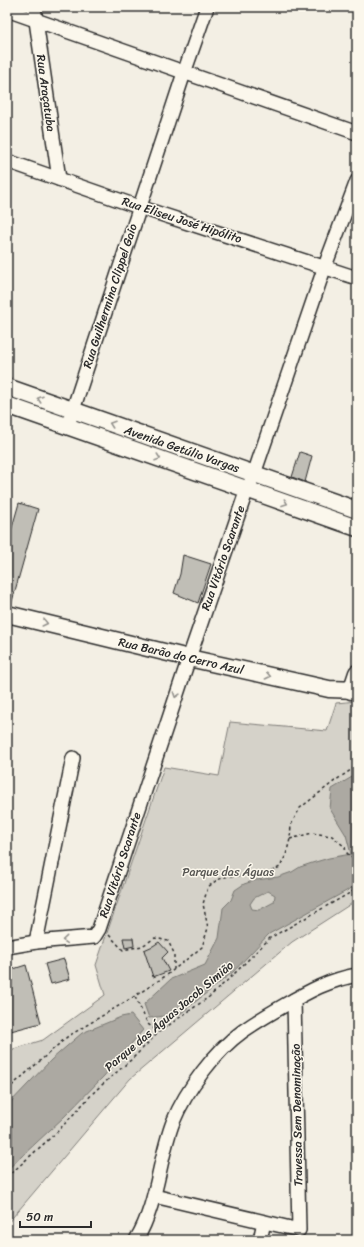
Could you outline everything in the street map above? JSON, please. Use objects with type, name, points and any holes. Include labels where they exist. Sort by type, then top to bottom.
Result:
[{"type":"main road","name":"Avenida Getúlio Vargas","points":[[7,387],[357,510]]},
{"type":"main road","name":"Avenida Getúlio Vargas","points":[[7,405],[357,528]]},
{"type":"main road","name":"Rua Barão do Cerro Azul","points":[[7,614],[188,658],[329,689],[354,690]]},
{"type":"main road","points":[[354,690],[357,673]]},
{"type":"street","name":"Rua Guilhermina Clippel Gaio","points":[[68,427],[139,207],[207,7]]},
{"type":"street","points":[[7,10],[35,13],[184,72],[357,133]]},
{"type":"street","name":"Rua Araçatuba","points":[[35,13],[59,179]]},
{"type":"street","name":"Rua Eliseu José Hipólito","points":[[7,161],[139,207],[357,278]]},
{"type":"street","name":"Rua Vitório Scarante","points":[[97,933],[188,658],[254,474],[324,266],[357,181]]},
{"type":"street","points":[[36,942],[73,758]]},
{"type":"street","points":[[7,947],[97,933]]},
{"type":"street","points":[[136,1240],[145,1222],[154,1196],[165,1150],[174,1121],[181,1105],[200,1076],[220,1052],[239,1034],[294,1000],[328,983],[357,975]]},
{"type":"street","name":"Travessa Sem Denominação","points":[[264,1222],[299,1230],[294,1000]]},
{"type":"street","points":[[154,1196],[264,1222],[260,1240]]},
{"type":"path","points":[[7,1090],[66,1037],[135,996],[202,947],[208,928],[203,904],[208,887],[217,880],[228,876],[266,874],[280,867],[286,855],[290,839],[291,825],[300,808],[357,766]]},
{"type":"path","points":[[290,839],[312,833],[332,836],[345,847],[346,852],[357,863]]},
{"type":"path","name":"Parque das Águas Jacob Simião","points":[[7,1177],[58,1131],[96,1090],[132,1060],[159,1032],[208,997],[275,935],[357,889]]},
{"type":"path","points":[[97,933],[111,937],[123,950],[142,946],[155,938],[168,941],[174,953],[174,968]]},
{"type":"path","points":[[135,996],[148,1024],[159,1032]]},
{"type":"green space","name":"Parque das Águas","points":[[357,701],[357,900],[292,942],[130,1079],[7,1224],[7,1051],[43,1040],[105,995],[96,965],[164,767],[219,776],[230,722],[327,731],[336,703]]},
{"type":"shaded area","points":[[357,774],[357,885],[269,934],[233,972],[180,1014],[149,1018],[144,1004],[171,979],[205,965],[219,938],[223,908],[231,900],[235,890],[244,884],[256,880],[278,877],[312,863],[351,854],[346,835],[330,809],[332,789]],"holes":[[[268,891],[275,895],[274,902],[259,910],[252,909],[250,904],[254,898]]]},
{"type":"shaded area","points":[[131,1015],[143,1030],[104,1076],[64,1117],[7,1170],[7,1106],[51,1060],[82,1033],[121,1017]]},
{"type":"building","points":[[300,452],[312,456],[305,482],[292,477]]},
{"type":"building","points":[[19,503],[38,509],[11,605],[7,605],[7,545]]},
{"type":"building","points":[[183,555],[211,564],[198,603],[174,593],[180,574]]},
{"type":"building","points":[[123,938],[133,938],[134,946],[125,948]]},
{"type":"building","points":[[159,942],[168,952],[162,958],[169,971],[153,977],[144,950]]},
{"type":"building","points":[[64,959],[70,979],[51,984],[45,964]]},
{"type":"building","points":[[26,965],[41,1023],[7,1032],[7,971]]}]
